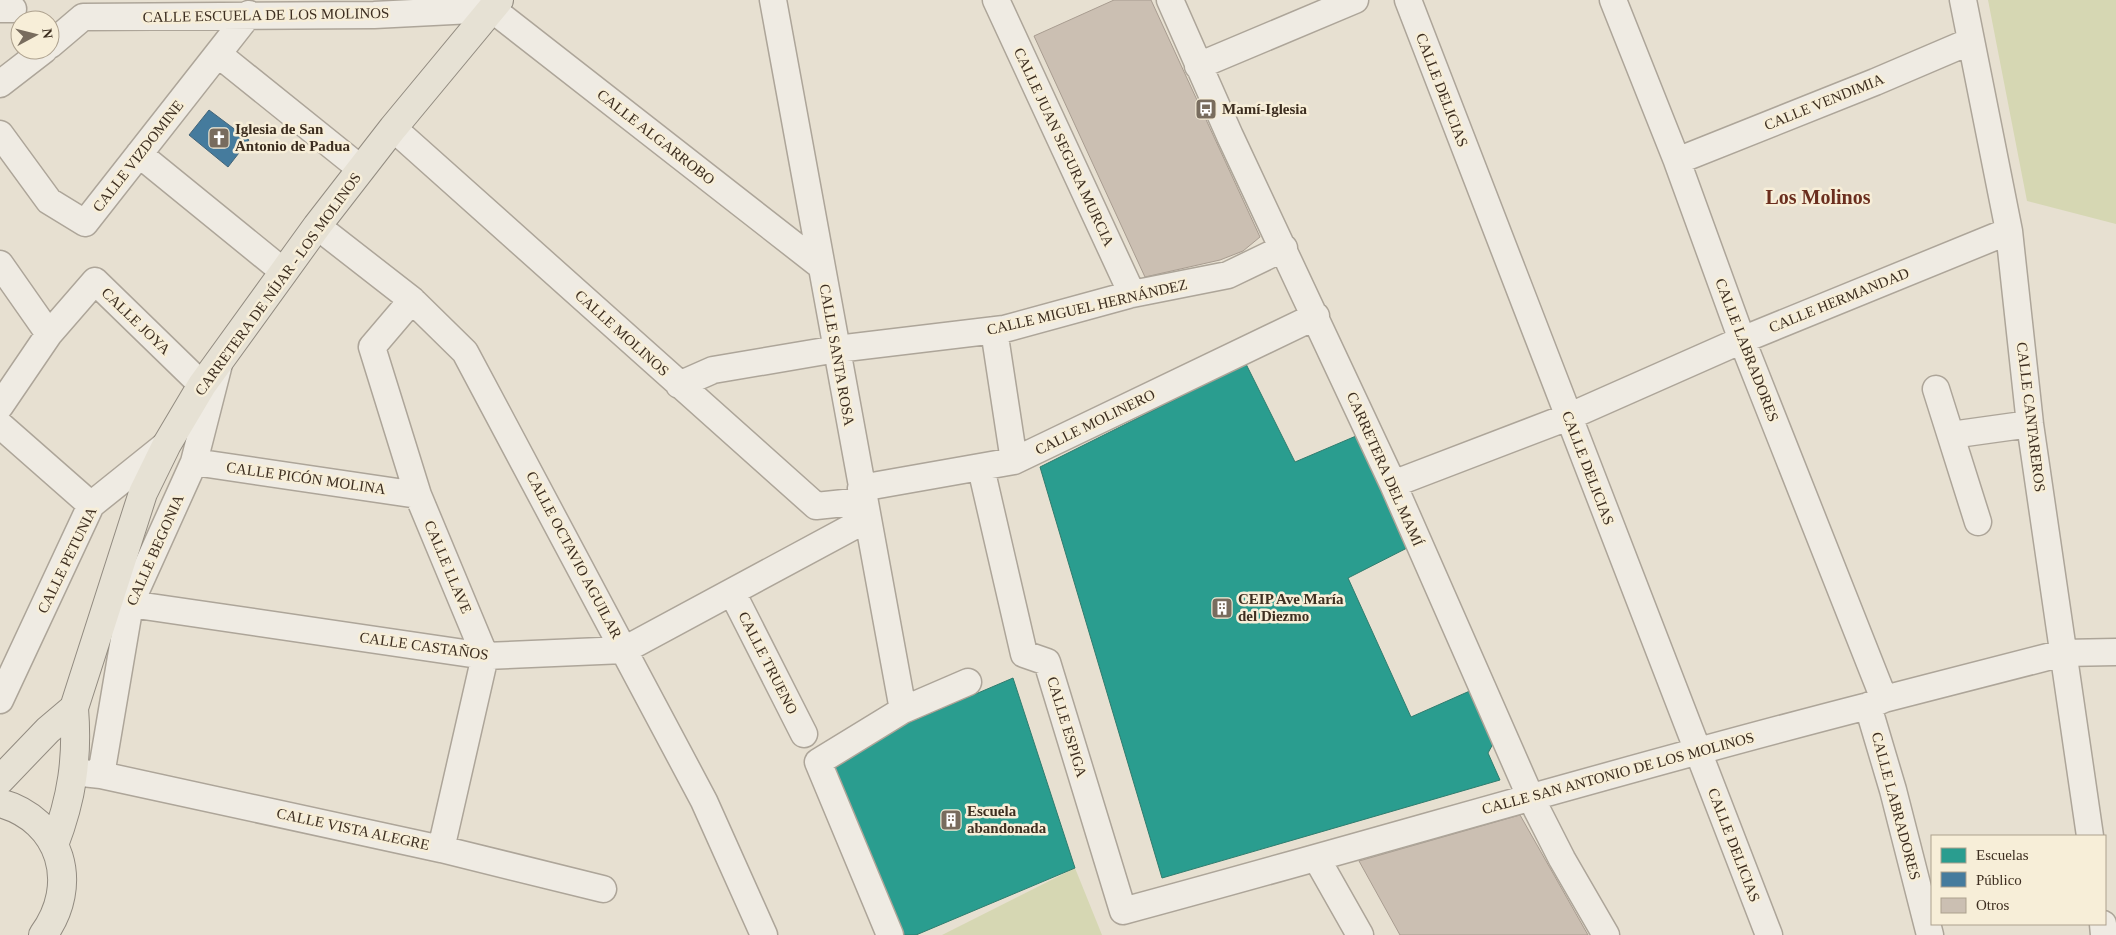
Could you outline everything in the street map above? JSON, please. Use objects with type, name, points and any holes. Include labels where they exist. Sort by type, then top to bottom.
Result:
[{"type":"main road","name":"CARRETERA DE NÍJAR - LOS MOLINOS","points":[[74,708],[120,601],[143,493],[167,444],[202,384],[317,226],[393,128],[496,5]]},
{"type":"main road","points":[[54,845],[67,811],[73,772],[76,744],[74,708]]},
{"type":"main road","points":[[0,780],[48,730],[74,708]]},
{"type":"main road","points":[[0,803],[12,806],[29,816],[43,829],[54,845],[61,864],[62,893],[53,921],[44,935]]},
{"type":"street","name":"CALLE SANTA ROSA","points":[[773,0],[903,710]]},
{"type":"street","name":"CALLE JUAN SEGURA MURCIA","points":[[996,0],[1132,294]]},
{"type":"street","name":"CARRETERA DEL MAMÍ","points":[[1170,0],[1198,66],[1393,484],[1530,796],[1562,859],[1606,935]]},
{"type":"street","points":[[1198,66],[1355,0]]},
{"type":"street","name":"CALLE DELICIAS","points":[[1408,0],[1769,935]]},
{"type":"street","name":"CALLE CANTAREROS","points":[[1964,0],[2009,231],[2030,424],[2090,835]]},
{"type":"street","name":"CALLE LABRADORES","points":[[1619,2],[1876,702],[1893,790],[1930,935]]},
{"type":"street","name":"CALLE ALGARROBO","points":[[496,5],[821,266]]},
{"type":"street","name":"CALLE ESCUELA DE LOS MOLINOS","points":[[60,33],[82,8],[249,14],[374,7],[496,5]]},
{"type":"street","name":"CALLE VIZDOMINE","points":[[0,134],[50,201],[85,223],[249,14]]},
{"type":"street","name":"CALLE VENDIMIA","points":[[1677,161],[1876,82],[1971,41]]},
{"type":"street","points":[[218,54],[361,170]]},
{"type":"street","points":[[0,84],[31,60]]},
{"type":"street","name":"CALLE MOLINOS","points":[[393,128],[816,506],[864,503]]},
{"type":"street","points":[[139,154],[284,272]]},
{"type":"street","name":"CALLE OCTAVIO AGUILAR","points":[[317,226],[412,300],[465,352],[704,801],[764,935]]},
{"type":"street","name":"CALLE HERMANDAD","points":[[1393,484],[1568,417],[1742,340],[2009,231]]},
{"type":"street","name":"CALLE MIGUEL HERNÁNDEZ","points":[[679,385],[713,370],[837,349],[994,330],[1132,294],[1228,275],[1284,248]]},
{"type":"street","points":[[0,264],[49,334],[0,406]]},
{"type":"street","name":"CALLE JOYA","points":[[49,334],[95,281],[202,384]]},
{"type":"street","name":"CALLE LLAVE","points":[[412,300],[372,347],[418,495],[485,656]]},
{"type":"street","name":"CALLE MOLINERO","points":[[864,503],[1014,460],[1316,316]]},
{"type":"street","points":[[994,330],[1014,460]]},
{"type":"street","name":"CALLE BEGONIA","points":[[102,775],[120,601],[194,462],[206,422],[220,359]]},
{"type":"street","points":[[1936,389],[1978,522]]},
{"type":"street","points":[[1951,435],[2030,424]]},
{"type":"street","points":[[0,425],[91,505]]},
{"type":"street","name":"CALLE PETUNIA","points":[[0,700],[91,505],[167,444]]},
{"type":"street","name":"CALLE PICÓN MOLINA","points":[[194,462],[418,495]]},
{"type":"street","name":"CALLE ESPIGA","points":[[981,468],[1024,654],[1047,662],[1123,911]]},
{"type":"street","name":"CALLE CASTAÑOS","points":[[120,601],[485,656],[624,650],[732,592],[864,503]]},
{"type":"street","name":"CALLE TRUENO","points":[[732,592],[804,734]]},
{"type":"street","name":"CALLE SAN ANTONIO DE LOS MOLINOS","points":[[1123,911],[1317,858],[1698,749],[2063,653],[2116,652]]},
{"type":"street","points":[[442,848],[485,656]]},
{"type":"street","points":[[890,935],[818,762],[903,710],[968,682]]},
{"type":"street","name":"CALLE VISTA ALEGRE","points":[[73,772],[102,775],[442,848],[603,889]]},
{"type":"street","points":[[1317,858],[1360,935]]},
{"type":"green space","points":[[1988,0],[2116,0],[2116,224],[2027,201]]},
{"type":"green space","points":[[1075,868],[1102,935],[942,935]]},
{"type":"building: Escuelas","name":"CEIP Ave María del Diezmo","points":[[1246,364],[1295,462],[1356,436],[1409,547],[1348,578],[1411,717],[1472,690],[1494,742],[1488,753],[1500,780],[1162,878],[1040,467]]},
{"type":"building: Escuelas","name":"Escuela abandonada","points":[[1013,678],[1075,868],[916,935],[890,935],[826,758]]},
{"type":"building: Público","name":"Iglesia de San Antonio de Padua","points":[[209,110],[249,140],[228,167],[189,135]]},
{"type":"building: Otros","points":[[1114,0],[1151,0],[1260,237],[1243,251],[1220,260],[1145,277],[1034,36]]},
{"type":"building: Otros","points":[[1520,815],[1588,935],[1400,935],[1359,861]]},
{"type":"place","name":"Mamí-Iglesia","points":[[1206,109]]},
{"type":"place","name":"Iglesia de San Antonio de Padua","points":[[219,138]]},
{"type":"place","name":"CEIP Ave María del Diezmo","points":[[1222,608]]},
{"type":"place","name":"Escuela abandonada","points":[[951,820]]},
{"type":"district","name":"Los Molinos","points":[[1818,197]]}]
